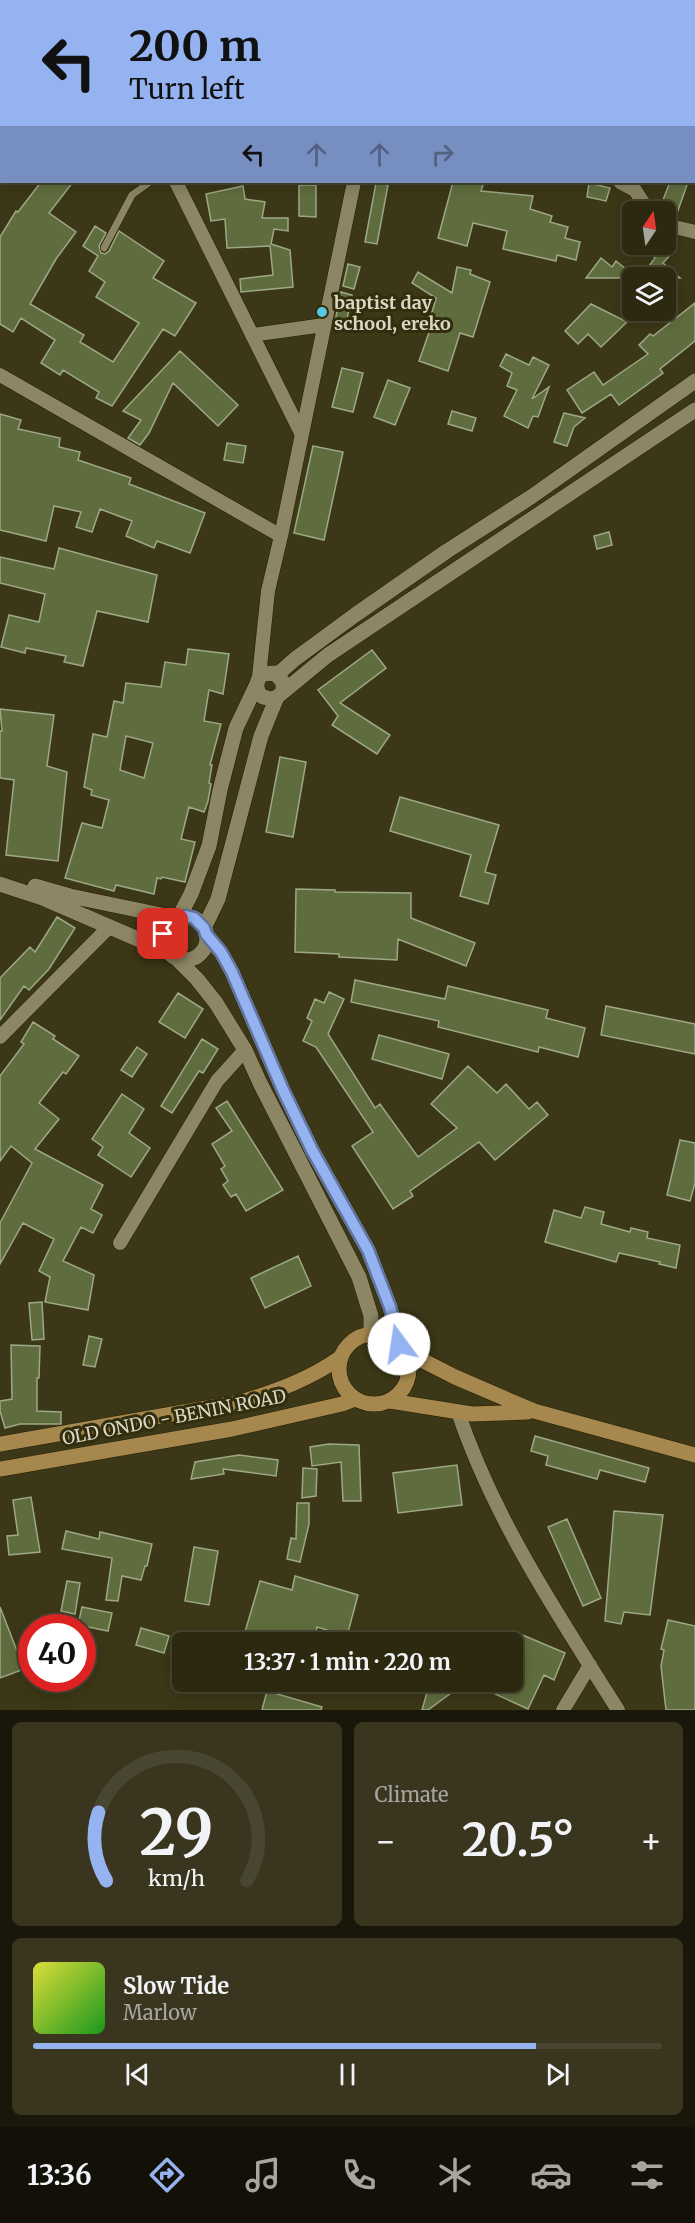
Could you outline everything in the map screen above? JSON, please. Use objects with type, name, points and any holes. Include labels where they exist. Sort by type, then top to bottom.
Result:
[{"type":"main road","name":"OLD ONDO - BENIN ROAD","points":[[0,1444],[241,1402],[278,1391],[322,1370],[340,1357],[352,1342],[371,1334],[381,1335],[455,1377],[534,1412],[695,1455]]},
{"type":"main road","points":[[390,1401],[406,1385],[409,1374],[409,1362],[401,1348]]},
{"type":"main road","points":[[340,1357],[338,1369],[340,1380],[346,1391],[355,1399]]},
{"type":"main road","name":"OLD ONDO - BENIN ROAD","points":[[0,1469],[232,1429],[355,1399],[372,1405],[390,1401],[472,1414],[534,1412]]},
{"type":"street","points":[[176,183],[301,433]]},
{"type":"street","points":[[354,183],[268,591],[258,682],[259,694],[263,698],[272,699],[280,694],[327,655],[695,410]]},
{"type":"street","points":[[622,183],[635,190],[642,201]]},
{"type":"street","points":[[676,227],[695,232]]},
{"type":"street","points":[[252,335],[324,325]]},
{"type":"street","points":[[0,375],[281,536]]},
{"type":"street","points":[[278,674],[302,653],[447,551],[531,497],[695,381]]},
{"type":"street","points":[[0,884],[45,899],[109,927],[172,955],[181,959],[195,957],[204,948],[205,931],[218,899],[261,736],[280,694],[283,681],[278,674],[266,672],[258,682],[236,728],[208,846],[191,894],[177,918],[168,925],[163,934],[164,945],[172,955],[216,1003],[245,1050],[360,1277],[371,1316],[371,1334]]},
{"type":"street","points":[[0,876],[70,896],[177,918],[194,918],[221,952],[232,972],[312,1150],[368,1250],[390,1307],[401,1348]]},
{"type":"street","points":[[0,1037],[109,927]]},
{"type":"street","points":[[120,1243],[217,1082],[245,1050]]},
{"type":"street","points":[[458,1412],[484,1477],[520,1548],[618,1710]]},
{"type":"street","points":[[563,1710],[590,1665]]},
{"type":"lane","points":[[104,248],[132,195],[149,183]]},
{"type":"building","points":[[40,183],[72,183],[49,213],[76,232],[56,259],[30,304],[84,335],[80,342],[113,362],[139,323],[96,297],[105,282],[89,271],[98,256],[83,246],[95,226],[106,233],[99,246],[101,253],[105,254],[109,251],[119,231],[164,261],[153,278],[196,303],[175,336],[163,329],[112,406],[96,398],[99,392],[63,370],[60,375],[41,363],[55,340],[21,318],[13,332],[0,324],[0,237],[16,211],[18,212]]},
{"type":"building","points":[[376,183],[388,185],[377,244],[365,242]]},
{"type":"building","points":[[453,183],[484,183],[481,191],[533,196],[530,209],[552,216],[550,222],[568,227],[565,238],[580,242],[576,260],[557,255],[556,261],[503,249],[507,231],[473,223],[467,246],[438,238]]},
{"type":"building","points":[[589,183],[610,188],[606,201],[587,197]]},
{"type":"building","points":[[670,183],[688,183],[676,216],[676,201],[663,201]]},
{"type":"building","points":[[299,185],[316,185],[316,217],[299,216]]},
{"type":"building","points":[[243,186],[245,199],[265,202],[262,218],[288,218],[288,231],[274,229],[271,244],[290,250],[293,287],[241,292],[240,279],[273,275],[270,246],[227,248],[225,219],[211,221],[206,194]]},
{"type":"building","points":[[652,255],[670,255],[663,263],[668,267],[648,267],[655,258]]},
{"type":"building","points":[[601,258],[612,267],[616,261],[623,267],[622,278],[586,278]]},
{"type":"building","points":[[348,264],[360,267],[354,289],[343,286]]},
{"type":"building","points":[[457,267],[471,270],[470,274],[490,282],[473,337],[460,333],[448,371],[419,361],[432,324],[429,323],[436,298],[412,283],[418,272],[452,293]]},
{"type":"building","points":[[341,292],[352,295],[346,324],[335,321]]},
{"type":"building","points":[[695,303],[695,341],[660,369],[663,373],[619,405],[611,394],[582,413],[567,390],[594,372],[603,385],[648,354],[639,345],[650,334],[653,336],[672,321],[676,321],[676,318]]},
{"type":"building","points":[[591,304],[627,322],[601,347],[588,334],[578,344],[565,331]]},
{"type":"building","points":[[180,351],[238,405],[218,426],[173,383],[149,433],[140,445],[128,438],[141,420],[123,411]]},
{"type":"building","points":[[506,354],[529,365],[533,357],[549,365],[532,399],[549,387],[538,417],[533,416],[528,428],[504,416],[517,390],[507,386],[512,373],[500,366]]},
{"type":"building","points":[[342,368],[363,373],[353,412],[332,407]]},
{"type":"building","points":[[388,380],[410,388],[395,425],[374,417]]},
{"type":"building","points":[[452,411],[476,418],[472,431],[448,424]]},
{"type":"building","points":[[564,413],[585,418],[574,427],[567,446],[554,442]]},
{"type":"building","points":[[0,414],[21,420],[18,429],[60,438],[59,447],[80,452],[78,460],[131,478],[129,484],[205,513],[190,553],[157,541],[154,548],[126,536],[132,521],[100,509],[92,532],[76,527],[81,512],[54,506],[46,541],[0,530]]},
{"type":"building","points":[[227,443],[246,446],[243,463],[224,460]]},
{"type":"building","points":[[313,446],[343,452],[324,540],[294,533]]},
{"type":"building","points":[[609,532],[612,545],[597,549],[594,536]]},
{"type":"building","points":[[59,548],[157,575],[148,622],[97,611],[83,666],[64,662],[66,656],[26,648],[25,653],[1,647],[9,615],[39,622],[45,594],[0,583],[0,557],[54,569]]},
{"type":"building","points":[[188,649],[229,654],[223,694],[209,690],[204,721],[221,724],[210,765],[212,765],[209,783],[211,784],[208,801],[204,812],[189,807],[181,839],[195,842],[185,882],[157,878],[154,894],[116,885],[114,891],[65,878],[82,823],[102,828],[109,800],[91,795],[92,790],[84,787],[93,734],[107,737],[114,701],[123,703],[126,683],[161,687],[165,662],[186,665]],"holes":[[[126,736],[153,743],[144,778],[120,770]]]},
{"type":"building","points":[[372,650],[386,668],[340,703],[390,735],[377,754],[332,725],[338,716],[318,690]]},
{"type":"building","points":[[0,709],[54,715],[47,766],[67,772],[58,861],[6,855],[14,780],[0,778],[0,731],[2,731]]},
{"type":"building","points":[[280,757],[306,762],[293,837],[266,832]]},
{"type":"building","points":[[400,797],[499,825],[485,872],[496,875],[488,904],[460,896],[471,855],[390,831]]},
{"type":"building","points":[[296,889],[411,893],[411,918],[475,943],[466,966],[398,939],[397,960],[295,952]]},
{"type":"building","points":[[57,917],[75,928],[49,969],[29,990],[24,986],[0,1020],[0,978],[30,947],[35,952]]},
{"type":"building","points":[[355,980],[445,999],[448,986],[548,1010],[546,1018],[585,1028],[578,1057],[539,1047],[538,1052],[438,1027],[439,1021],[351,1002]]},
{"type":"building","points":[[329,992],[344,999],[328,1034],[375,1108],[380,1104],[418,1157],[457,1128],[431,1104],[468,1066],[497,1093],[506,1084],[529,1109],[537,1102],[548,1115],[495,1160],[479,1142],[410,1191],[413,1196],[393,1209],[352,1146],[373,1132],[316,1047],[303,1041],[312,1021],[307,1018],[315,999],[324,1003]]},
{"type":"building","points":[[178,993],[203,1009],[185,1038],[159,1022]]},
{"type":"building","points":[[606,1006],[695,1024],[695,1054],[601,1035]]},
{"type":"building","points":[[33,1022],[55,1036],[53,1039],[79,1056],[66,1074],[63,1072],[39,1103],[59,1119],[35,1149],[103,1185],[91,1209],[102,1215],[93,1233],[81,1227],[63,1261],[94,1275],[88,1310],[45,1302],[50,1277],[39,1271],[54,1239],[23,1223],[0,1264],[0,1223],[32,1163],[11,1146],[0,1161],[0,1076],[24,1044],[21,1042]]},
{"type":"building","points":[[379,1035],[449,1054],[442,1079],[372,1059]]},
{"type":"building","points":[[202,1039],[218,1049],[203,1073],[199,1071],[172,1113],[161,1106]]},
{"type":"building","points":[[137,1047],[147,1054],[132,1077],[121,1070]]},
{"type":"building","points":[[122,1094],[144,1109],[129,1133],[150,1148],[131,1177],[98,1155],[103,1147],[92,1139]]},
{"type":"building","points":[[227,1101],[283,1190],[246,1211],[236,1194],[231,1197],[223,1185],[228,1181],[221,1169],[225,1166],[212,1144],[232,1131],[216,1108]]},
{"type":"building","points":[[680,1140],[695,1143],[695,1183],[690,1201],[667,1195]]},
{"type":"building","points":[[585,1207],[604,1212],[601,1224],[630,1232],[631,1228],[648,1232],[647,1238],[680,1245],[676,1268],[619,1253],[616,1262],[545,1242],[554,1210],[581,1218]]},
{"type":"building","points":[[298,1256],[311,1286],[265,1308],[251,1278]]},
{"type":"building","points":[[42,1302],[44,1339],[32,1340],[29,1303]]},
{"type":"building","points":[[89,1336],[102,1339],[95,1367],[83,1365]]},
{"type":"building","points":[[11,1345],[40,1346],[37,1411],[61,1412],[61,1424],[20,1424],[5,1428],[0,1411],[0,1401],[12,1399]]},
{"type":"building","points":[[535,1436],[649,1468],[645,1482],[600,1470],[597,1479],[546,1465],[548,1456],[531,1451]]},
{"type":"building","points":[[329,1444],[359,1445],[361,1501],[343,1501],[341,1462],[312,1466],[310,1447]]},
{"type":"building","points":[[239,1455],[278,1460],[276,1476],[223,1469],[224,1474],[191,1479],[195,1462]]},
{"type":"building","points":[[457,1465],[462,1505],[398,1513],[393,1473]]},
{"type":"building","points":[[303,1468],[317,1469],[316,1496],[302,1498]]},
{"type":"building","points":[[31,1497],[40,1552],[9,1555],[7,1536],[18,1535],[13,1500]]},
{"type":"building","points":[[297,1503],[309,1503],[309,1524],[300,1562],[287,1559],[291,1538],[296,1539]]},
{"type":"building","points":[[614,1511],[663,1515],[650,1615],[624,1612],[621,1624],[605,1621]]},
{"type":"building","points":[[567,1519],[601,1598],[583,1606],[548,1527]]},
{"type":"building","points":[[66,1531],[99,1539],[100,1532],[152,1544],[141,1580],[122,1576],[118,1601],[106,1600],[112,1558],[62,1549]]},
{"type":"building","points":[[194,1547],[218,1551],[209,1605],[185,1601]]},
{"type":"building","points":[[295,1576],[358,1595],[348,1632],[334,1632],[317,1627],[316,1632],[245,1632],[260,1581],[292,1590]]},
{"type":"building","points":[[67,1581],[80,1583],[75,1614],[61,1611]]},
{"type":"building","points":[[0,1607],[18,1654],[18,1671],[0,1678]]},
{"type":"building","points":[[82,1607],[112,1613],[108,1631],[96,1629],[96,1614],[80,1614]]},
{"type":"building","points":[[668,1620],[695,1626],[695,1710],[666,1710],[661,1666],[664,1650],[661,1649]]},
{"type":"building","points":[[141,1628],[169,1636],[164,1653],[136,1645]]},
{"type":"building","points":[[523,1635],[565,1653],[554,1680],[544,1675],[528,1709],[491,1692],[523,1692]]},
{"type":"building","points":[[267,1692],[322,1707],[321,1710],[262,1710]]},
{"type":"building","points":[[427,1692],[452,1692],[428,1710],[422,1710]]},
{"type":"place","name":"baptist day school, ereko","points":[[322,312]]},
{"type":"route","points":[[163,934],[176,918],[186,916],[194,918],[200,922],[206,934],[221,952],[312,1150],[368,1250],[390,1307],[399,1344]]}]
